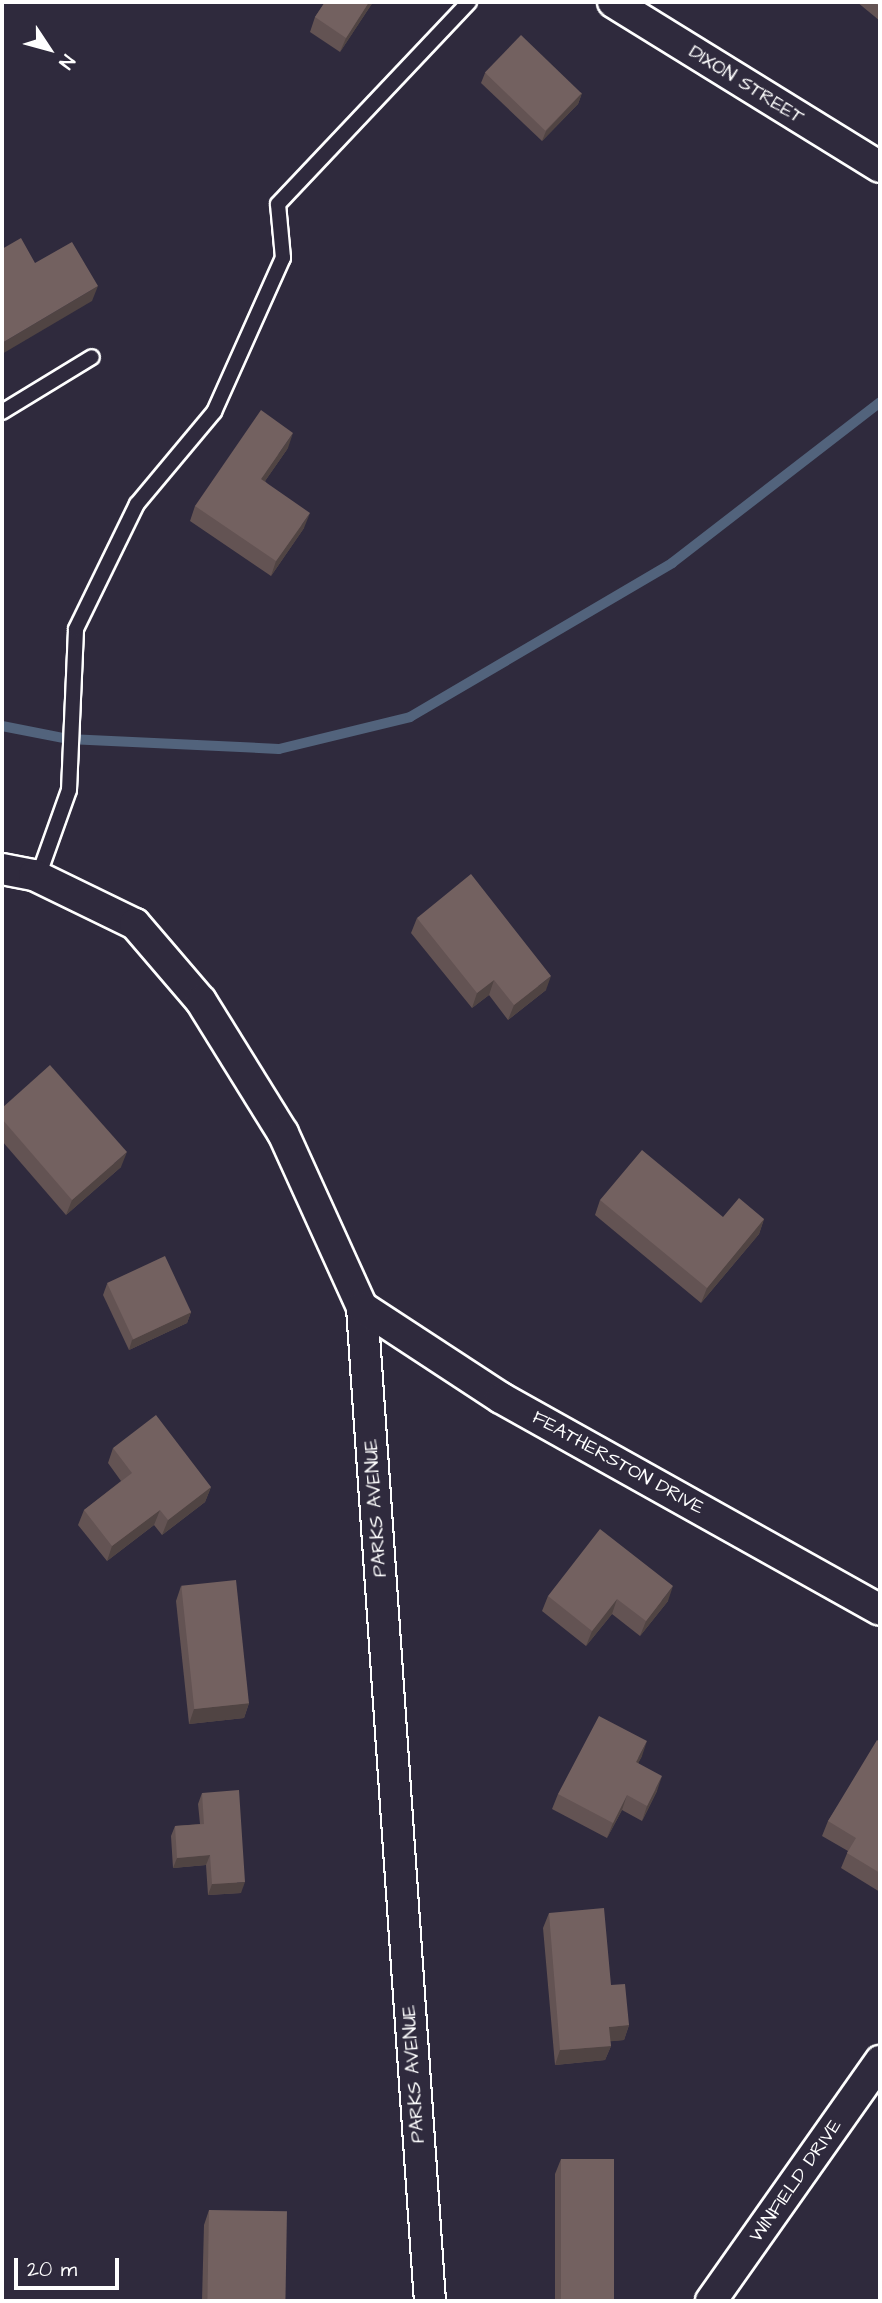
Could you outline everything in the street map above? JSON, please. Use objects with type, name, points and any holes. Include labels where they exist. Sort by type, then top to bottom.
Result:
[{"type":"street","name":"DIXON STREET","points":[[633,6],[880,167]]},
{"type":"street","name":"PARKS AVENUE","points":[[2,869],[38,877],[135,924],[201,1001],[284,1133],[362,1307],[429,2301]]},
{"type":"street","name":"FEATHERSTON DRIVE","points":[[362,1307],[501,1398],[880,1610]]},
{"type":"street","name":"WINFIELD DRIVE","points":[[711,2301],[880,2061]]},
{"type":"lane","points":[[38,877],[69,790],[76,629],[137,504],[214,412],[283,258],[278,204],[469,2]]},
{"type":"lane","points":[[2,412],[92,357]]},
{"type":"building","points":[[325,2],[369,2],[346,38],[315,17]]},
{"type":"building","points":[[521,35],[581,93],[545,131],[485,72]]},
{"type":"building","points":[[21,238],[35,263],[72,242],[98,286],[2,343],[2,249]]},
{"type":"building","points":[[261,410],[293,433],[261,479],[310,513],[276,561],[195,506]]},
{"type":"building","points":[[471,874],[551,976],[514,1005],[494,980],[477,993],[417,918]]},
{"type":"building","points":[[50,1065],[127,1152],[72,1200],[2,1119],[2,1108]]},
{"type":"building","points":[[642,1150],[723,1217],[739,1198],[764,1219],[707,1288],[600,1200]]},
{"type":"building","points":[[165,1256],[191,1312],[133,1339],[107,1283]]},
{"type":"building","points":[[156,1415],[211,1487],[168,1520],[160,1510],[112,1546],[84,1510],[132,1473],[113,1448]]},
{"type":"building","points":[[600,1529],[673,1586],[646,1621],[617,1599],[592,1631],[548,1596]]},
{"type":"building","points":[[236,1580],[249,1703],[194,1709],[181,1586]]},
{"type":"building","points":[[599,1716],[647,1741],[636,1762],[662,1776],[647,1806],[627,1795],[613,1823],[558,1794]]},
{"type":"building","points":[[877,1740],[880,1742],[880,1873],[847,1853],[856,1838],[828,1821]]},
{"type":"building","points":[[239,1790],[245,1882],[212,1884],[210,1855],[177,1858],[175,1826],[204,1824],[202,1793]]},
{"type":"building","points":[[604,1908],[611,1985],[625,1984],[629,2025],[609,2027],[611,2046],[560,2050],[549,1913]]},
{"type":"building","points":[[561,2159],[614,2159],[614,2301],[561,2301]]},
{"type":"building","points":[[209,2210],[287,2211],[285,2301],[207,2301]]},
{"type":"waterway","points":[[2,726],[68,739],[279,749],[410,717],[672,563],[880,402]]}]
